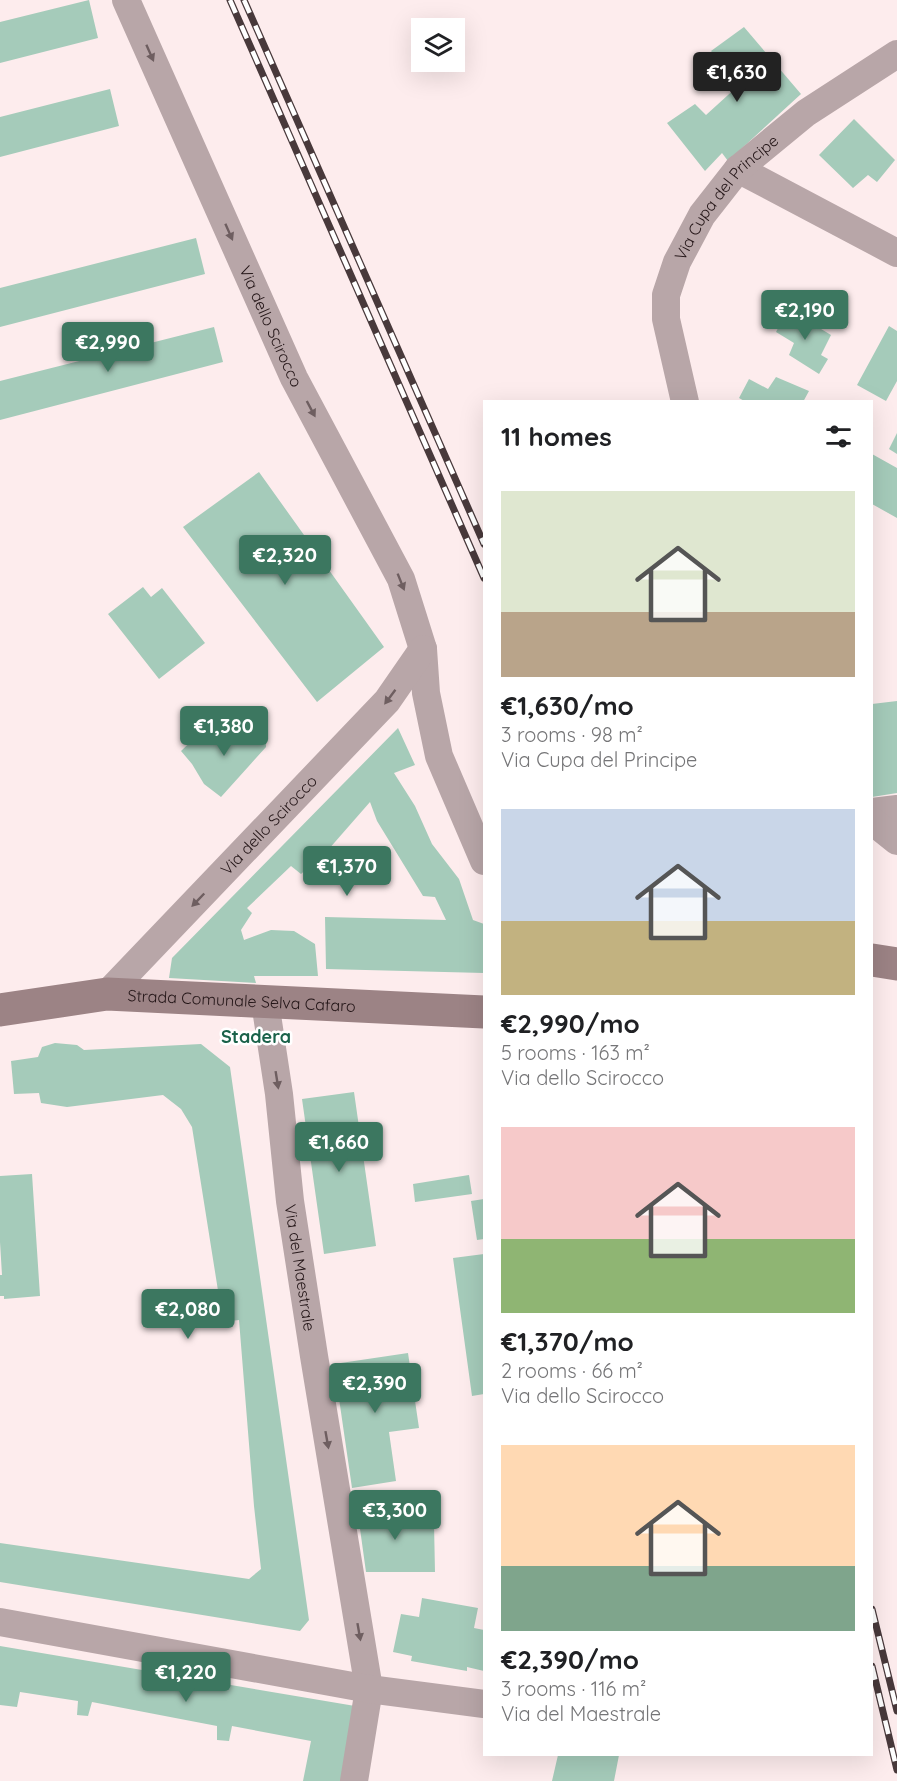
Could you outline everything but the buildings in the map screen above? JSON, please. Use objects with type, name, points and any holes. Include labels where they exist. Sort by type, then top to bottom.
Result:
[{"type":"street","name":"Via dello Scirocco","points":[[126,0],[294,378],[401,579],[423,649],[426,693],[439,756],[483,859]]},
{"type":"street","name":"Via Cupa del Principe","points":[[685,400],[666,319],[666,295],[677,262],[702,215],[738,169],[806,113],[897,54]]},
{"type":"street","points":[[738,169],[897,253]]},
{"type":"street","name":"Via dello Scirocco","points":[[107,994],[387,701],[423,649]]},
{"type":"street","points":[[873,812],[897,809]]},
{"type":"street","points":[[873,822],[897,842]]},
{"type":"street","points":[[873,960],[897,964]]},
{"type":"street","name":"Strada Comunale Selva Cafaro","points":[[0,1010],[107,994],[483,1012]]},
{"type":"street","name":"Via del Maestrale","points":[[265,1002],[279,1094],[290,1201],[369,1689],[354,1781]]},
{"type":"street","points":[[0,1622],[369,1689],[483,1704]]},
{"type":"railway","points":[[230,0],[483,576]]},
{"type":"railway","points":[[244,0],[483,542]]},
{"type":"railway","points":[[873,1613],[897,1711]]},
{"type":"railway","points":[[873,1670],[897,1770]]},
{"type":"district","name":"Stadera","points":[[256,1037]]}]
